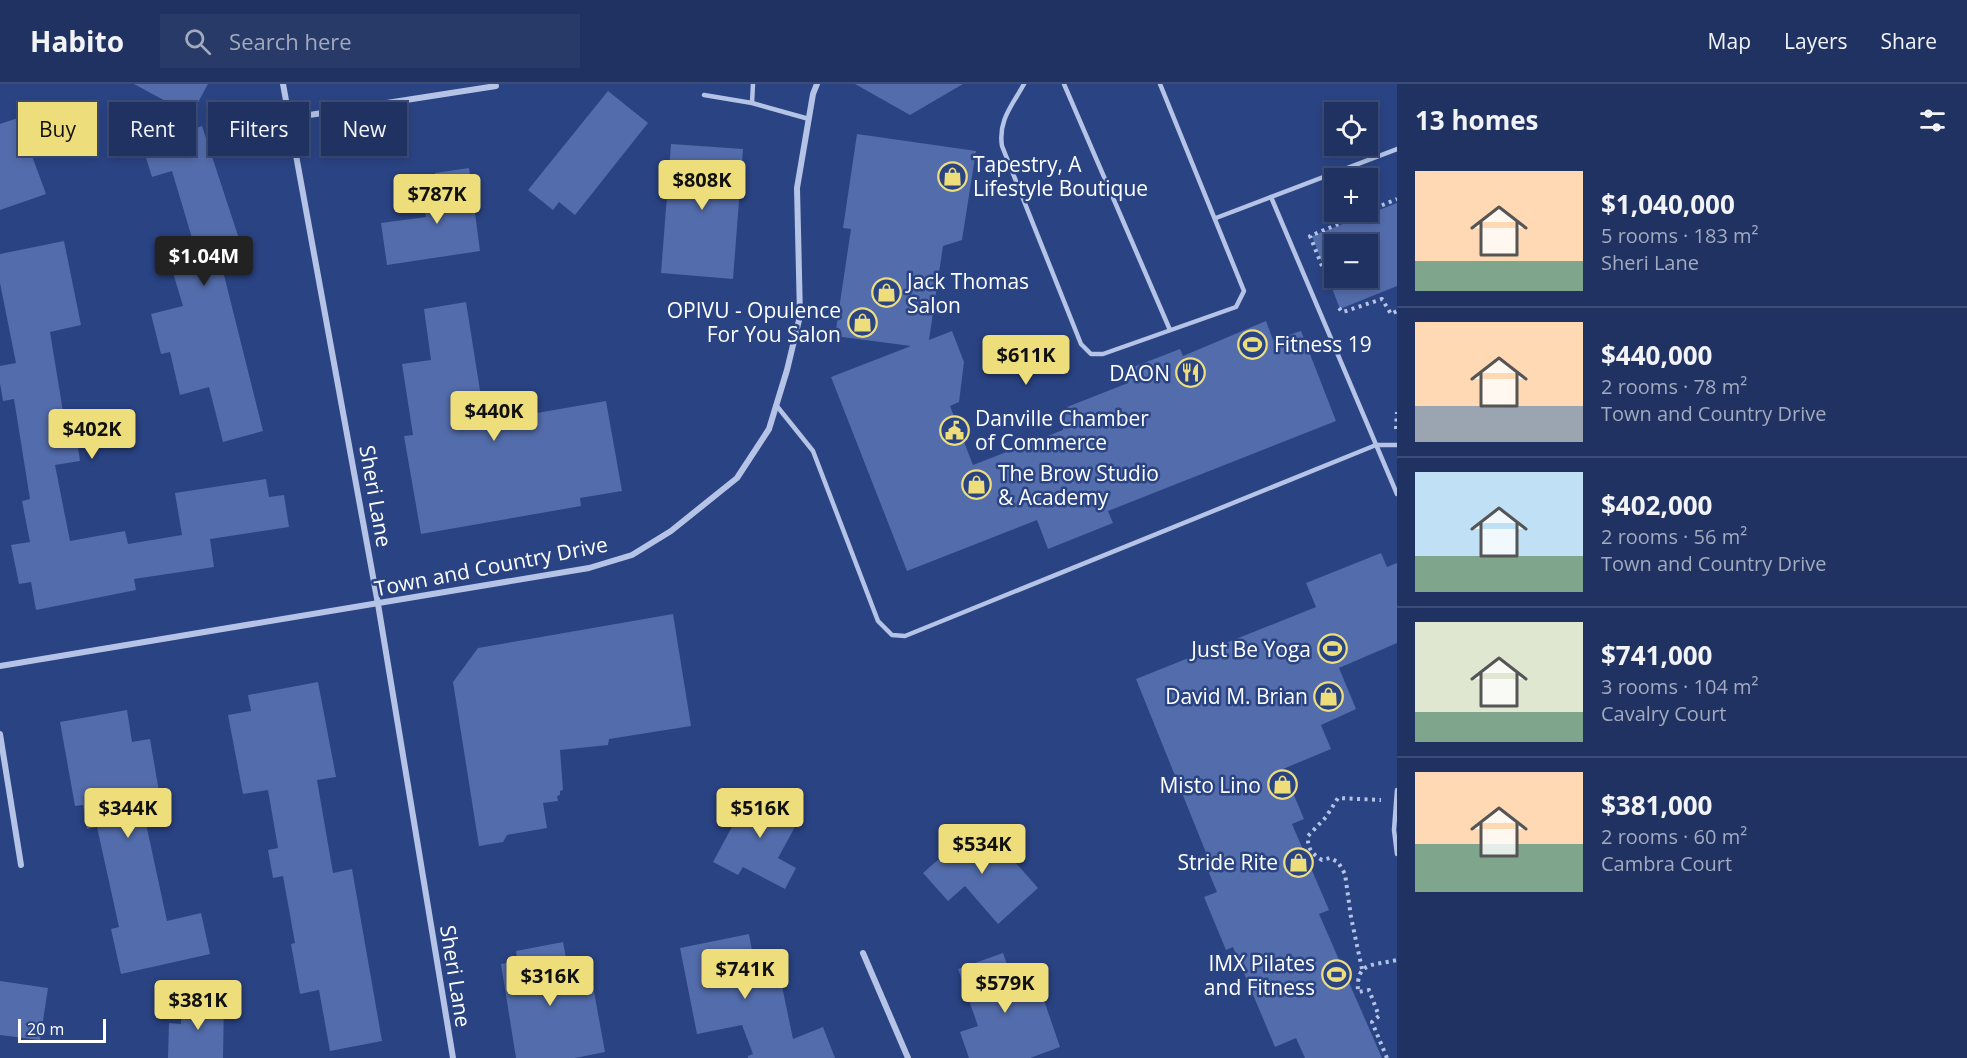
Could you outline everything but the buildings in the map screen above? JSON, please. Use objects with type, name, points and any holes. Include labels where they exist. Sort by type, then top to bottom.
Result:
[{"type":"street","name":"Sheri Lane","points":[[283,84],[287,102]]},
{"type":"street","name":"Town and Country Drive","points":[[0,666],[589,568],[632,555],[671,531],[736,478],[769,429],[800,316],[797,188],[817,84]]},
{"type":"street","points":[[309,115],[496,86]]},
{"type":"street","name":"Sheri Lane","points":[[297,156],[378,604],[453,1058]]},
{"type":"street","points":[[0,734],[21,865]]},
{"type":"street","points":[[863,953],[908,1058]]},
{"type":"lane","points":[[752,103],[753,84]]},
{"type":"lane","points":[[1024,84],[1003,122],[1000,133],[1002,146],[1081,344],[1091,354],[1103,354],[1236,307],[1244,291],[1160,84]]},
{"type":"lane","points":[[1064,84],[1170,330]]},
{"type":"lane","points":[[704,95],[752,103],[809,119]]},
{"type":"lane","points":[[1216,218],[1397,149]]},
{"type":"lane","points":[[1272,197],[1397,494]]},
{"type":"lane","points":[[776,405],[813,451],[878,621],[892,635],[905,636],[1376,445],[1397,445]]},
{"type":"lane","points":[[1397,790],[1394,830],[1397,854]]},
{"type":"path","points":[[1378,207],[1397,199]]},
{"type":"path","points":[[1324,271],[1310,236],[1342,222]]},
{"type":"path","points":[[1338,307],[1342,312],[1382,298],[1391,314],[1397,311]]},
{"type":"path","points":[[1386,1058],[1372,1022],[1379,1016],[1369,990],[1358,992],[1358,977],[1362,969],[1345,874],[1338,862],[1330,858],[1322,860],[1313,854],[1308,843],[1308,836],[1326,817],[1338,798],[1396,800]]},
{"type":"path","points":[[1362,969],[1397,960]]},
{"type":"place","name":"Tapestry, A Lifestyle Boutique","points":[[952,176]]},
{"type":"place","name":"Jack Thomas Salon","points":[[886,293]]},
{"type":"place","name":"OPIVU - Opulence For You Salon","points":[[862,322]]},
{"type":"place","name":"Fitness 19","points":[[1253,344]]},
{"type":"place","name":"DAON","points":[[1191,373]]},
{"type":"place","name":"Danville Chamber of Commerce","points":[[954,430]]},
{"type":"place","name":"The Brow Studio & Academy","points":[[977,485]]},
{"type":"place","name":"Just Be Yoga","points":[[1332,649]]},
{"type":"place","name":"David M. Brian","points":[[1329,696]]},
{"type":"place","name":"Misto Lino","points":[[1282,785]]},
{"type":"place","name":"Stride Rite","points":[[1299,862]]},
{"type":"place","name":"IMX Pilates and Fitness","points":[[1336,975]]}]
